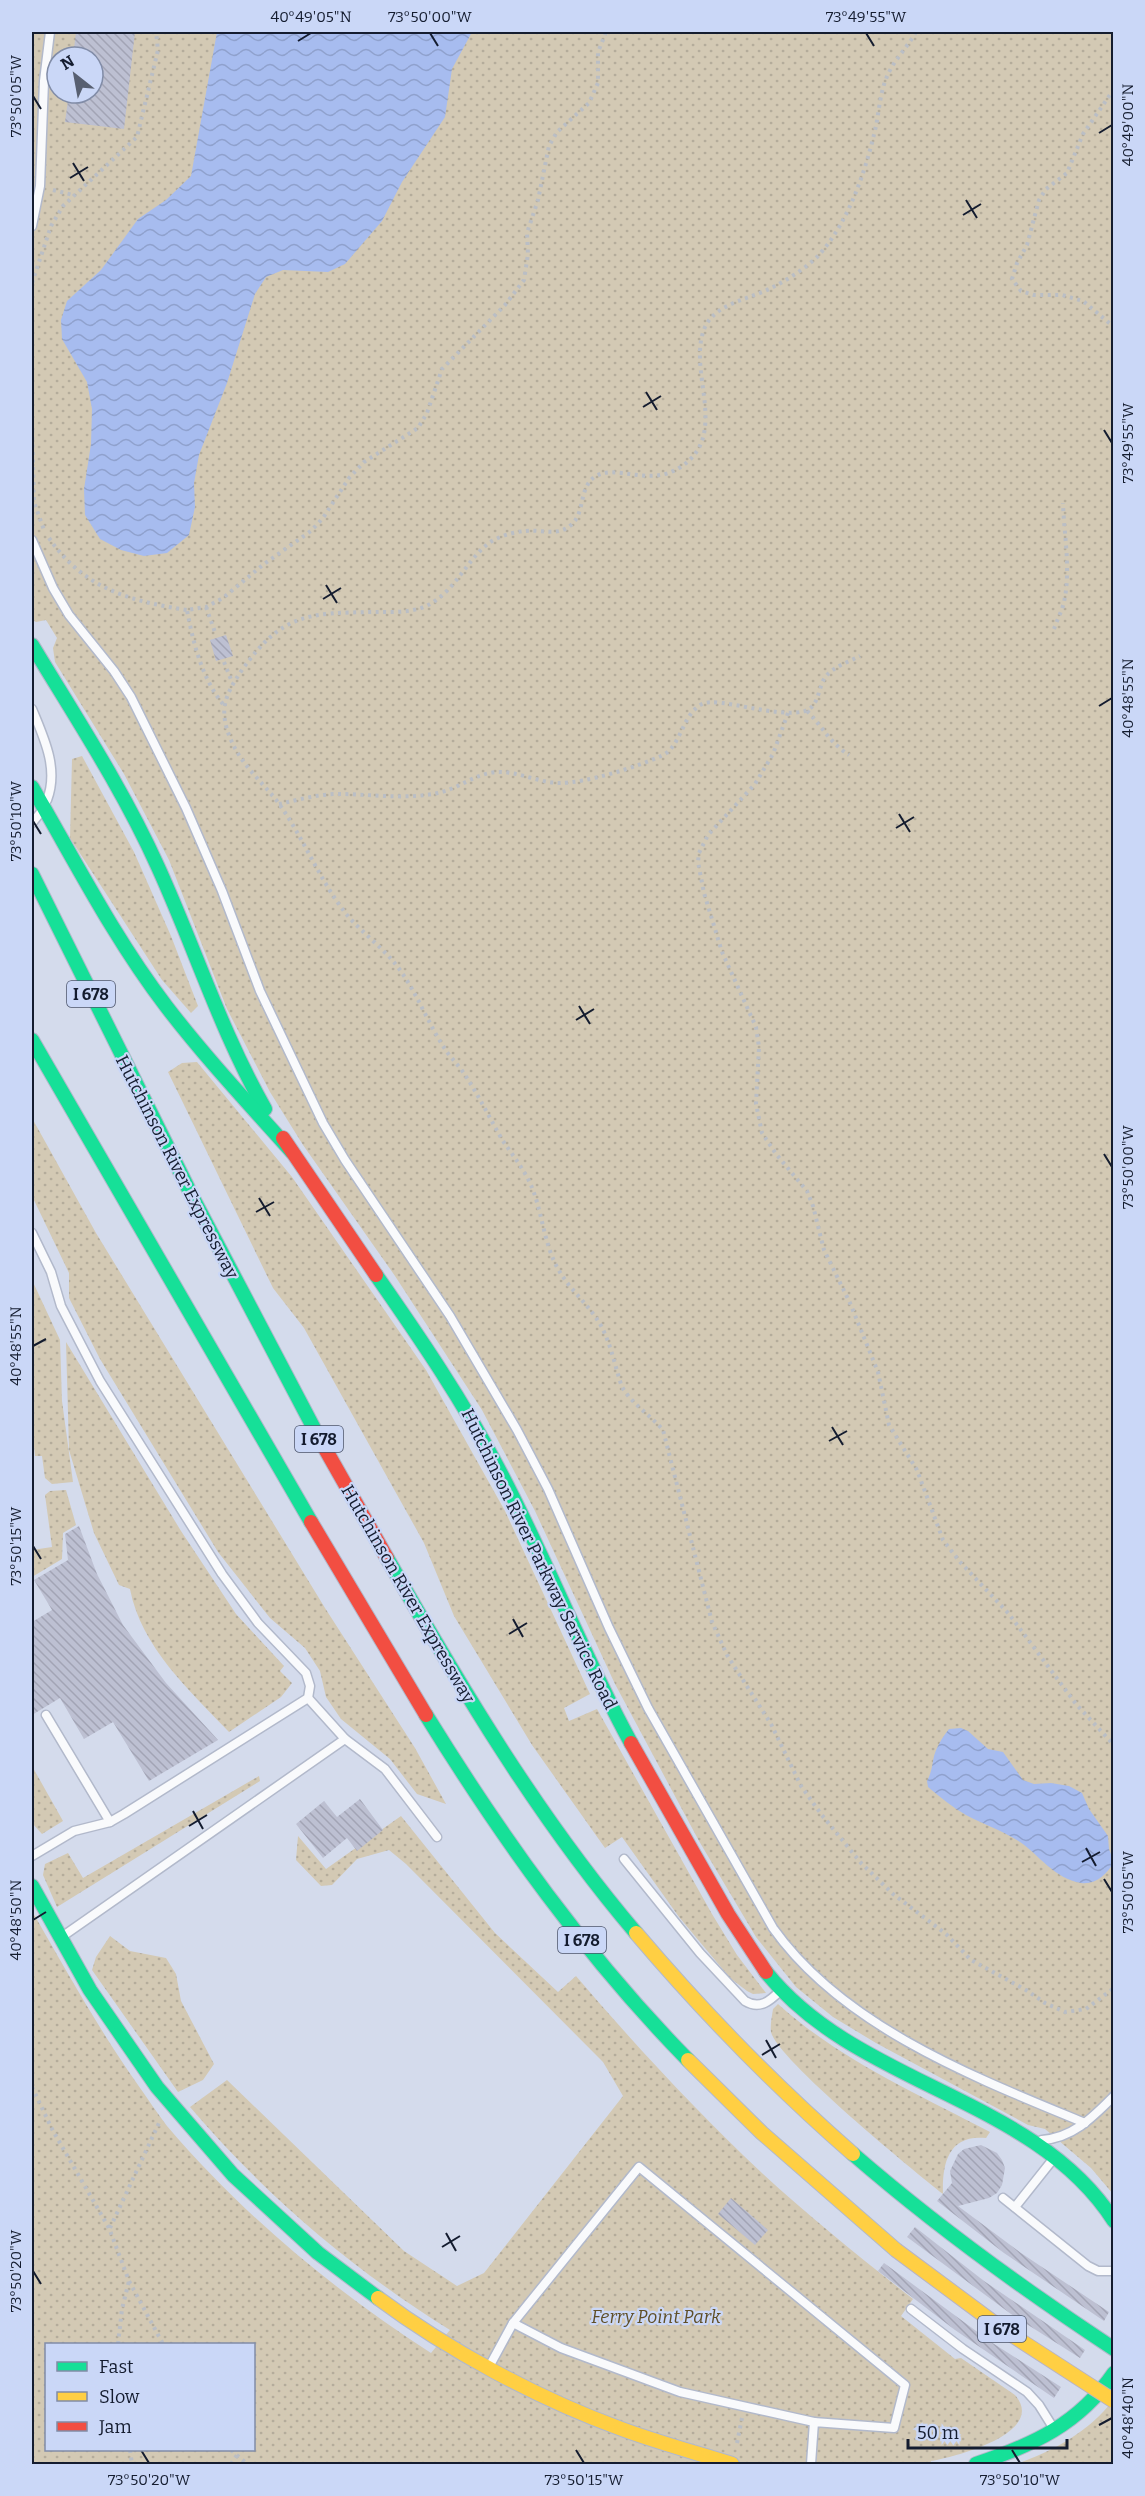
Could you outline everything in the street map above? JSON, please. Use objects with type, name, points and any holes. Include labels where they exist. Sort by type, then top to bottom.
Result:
[{"type":"main road","name":"Hutchinson River Parkway Service Road","points":[[32,645],[139,828],[173,902],[230,1045],[261,1103],[292,1152],[425,1343],[463,1404],[510,1491],[591,1666],[623,1728],[734,1925],[752,1952],[782,1990],[810,2016],[841,2038],[1031,2140],[1055,2156],[1086,2182],[1101,2200],[1113,2221]]},
{"type":"main road","points":[[32,787],[43,810],[119,937],[165,1005],[202,1051],[292,1152]]},
{"type":"main road","name":"Hutchinson River Expressway","points":[[32,874],[185,1184],[292,1390],[406,1592],[498,1745],[566,1844],[639,1937],[697,2003],[749,2059],[806,2113],[925,2215],[1016,2284],[1113,2349]]},
{"type":"main road","name":"I 678","points":[[32,1040],[152,1252],[378,1635],[448,1750],[540,1886],[623,1988],[715,2087],[798,2166],[896,2250],[1001,2328],[1113,2402]]},
{"type":"main road","points":[[32,1886],[59,1939],[97,2002],[143,2070],[192,2133],[227,2170],[293,2232],[357,2284],[413,2324],[487,2370],[592,2419],[662,2444],[732,2464]]},
{"type":"main road","points":[[976,2464],[1019,2448],[1055,2430],[1092,2402],[1113,2373]]},
{"type":"lane","points":[[32,226],[40,186],[44,81],[50,32]]},
{"type":"lane","points":[[32,540],[53,588],[69,615],[114,671],[131,697],[186,808],[222,891],[260,991],[323,1123],[345,1160],[444,1307],[517,1430],[548,1489],[609,1628],[648,1708],[773,1928],[798,1961],[819,1982],[874,2022],[994,2085],[1084,2123]]},
{"type":"lane","points":[[32,709],[52,766],[51,789],[43,810],[32,823]]},
{"type":"lane","points":[[32,1233],[51,1272],[61,1306],[100,1381],[222,1574],[258,1623],[306,1673],[310,1686],[308,1698],[110,1821],[74,1832],[32,1856]]},
{"type":"lane","points":[[308,1698],[345,1739],[385,1769],[437,1837]]},
{"type":"lane","points":[[46,1715],[110,1821]]},
{"type":"lane","points":[[59,1939],[345,1739]]},
{"type":"lane","points":[[624,1859],[699,1953],[745,2001],[751,2004],[763,2004],[782,1990]]},
{"type":"lane","points":[[1031,2140],[1063,2136],[1084,2123],[1113,2096]]},
{"type":"lane","points":[[1015,2207],[1055,2156]]},
{"type":"lane","points":[[487,2370],[513,2323],[639,2167],[905,2385],[894,2428],[814,2422],[670,2388],[561,2348],[513,2323]]},
{"type":"lane","points":[[1003,2198],[1088,2266],[1098,2271],[1113,2271]]},
{"type":"lane","points":[[911,2309],[963,2349],[1027,2392],[1039,2405],[1055,2430]]},
{"type":"lane","points":[[811,2464],[814,2422]]},
{"type":"path","points":[[32,283],[51,226],[63,206],[137,137],[158,50],[156,32]]},
{"type":"path","points":[[32,422],[33,489],[37,515],[55,547],[73,567],[90,580],[133,600],[187,610],[206,607],[233,591],[264,564],[311,531],[349,478],[364,462],[418,428],[427,413],[442,369],[505,305],[524,280],[528,254],[527,232],[538,200],[549,146],[557,132],[589,104],[598,83],[598,52],[606,32]]},
{"type":"path","points":[[223,704],[234,681],[255,651],[275,632],[294,621],[314,615],[401,612],[424,608],[441,597],[461,578],[476,556],[491,542],[506,535],[527,531],[564,530],[575,522],[583,493],[592,479],[601,474],[654,477],[674,471],[689,461],[701,444],[706,420],[700,352],[704,329],[713,315],[733,303],[768,290],[794,275],[817,256],[835,232],[854,194],[869,156],[887,74],[916,32]]},
{"type":"path","points":[[1113,89],[1083,134],[1067,173],[1046,189],[1039,200],[1028,245],[1017,263],[1012,279],[1021,291],[1035,295],[1062,295],[1083,301],[1113,327]]},
{"type":"path","points":[[1054,629],[1064,603],[1066,586],[1063,503]]},
{"type":"path","points":[[32,517],[37,515]]},
{"type":"path","points":[[206,607],[216,635]]},
{"type":"path","points":[[187,610],[193,638],[213,692],[223,704],[230,738],[250,770],[279,804],[348,916],[386,951],[404,975],[445,1050],[466,1076],[533,1190],[557,1268],[602,1327],[626,1395],[652,1417],[663,1430],[712,1622],[727,1655],[771,1724],[801,1786],[861,1863],[893,1894],[946,1934],[971,1960],[1026,1990],[1045,2004],[1065,2012],[1086,2009],[1113,1988]]},
{"type":"path","points":[[279,804],[334,794],[411,796],[438,793],[484,774],[499,772],[560,783],[641,765],[665,755],[678,736],[687,716],[702,704],[714,701],[762,712],[807,711],[816,702],[827,674],[860,656]]},
{"type":"path","points":[[224,662],[232,682]]},
{"type":"path","points":[[807,711],[819,723],[834,745],[849,755]]},
{"type":"path","points":[[788,713],[773,754],[755,784],[708,835],[699,853],[698,862],[704,893],[722,952],[756,1027],[759,1047],[756,1104],[762,1133],[776,1154],[807,1191],[824,1250],[850,1303],[878,1372],[889,1425],[917,1470],[943,1540],[960,1562],[1010,1614],[1076,1704],[1113,1745]]},
{"type":"path","points":[[32,2087],[53,2131],[110,2229],[129,2281],[162,2343]]},
{"type":"path","points":[[110,2229],[161,2119]]},
{"type":"path","points":[[118,2343],[122,2309],[129,2281]]},
{"type":"path","points":[[736,2448],[744,2407]]},
{"type":"path","points":[[232,2451],[247,2464]]},
{"type":"path","points":[[231,2464],[237,2455]]},
{"type":"green space","points":[[32,32],[1113,32],[1113,2194],[1091,2168],[1045,2129],[1028,2125],[876,2043],[833,2017],[796,1987],[756,1937],[699,1841],[615,1684],[535,1511],[482,1410],[395,1276],[303,1145],[270,1092],[227,1009],[169,860],[124,774],[55,662],[53,648],[57,638],[46,620],[36,622],[32,620]]},
{"type":"green space","points":[[82,756],[134,852],[171,936],[198,1006],[191,1013],[162,980],[70,838],[72,759]]},
{"type":"green space","points":[[197,1062],[292,1177],[426,1370],[505,1511],[590,1694],[564,1708],[569,1721],[597,1709],[712,1914],[737,1955],[766,1993],[753,1994],[730,1978],[679,1917],[622,1837],[605,1848],[532,1745],[454,1616],[424,1543],[304,1328],[273,1288],[168,1072],[182,1063]]},
{"type":"green space","points":[[32,1118],[96,1233],[325,1608],[415,1748],[446,1804],[417,1794],[390,1759],[341,1719],[326,1697],[320,1671],[305,1648],[270,1618],[218,1552],[100,1359],[69,1298],[69,1273],[32,1196]]},
{"type":"green space","points":[[32,1280],[60,1340],[62,1401],[73,1482],[52,1484],[45,1478],[42,1456],[35,1456],[32,1427]]},
{"type":"green space","points":[[66,1342],[181,1531],[236,1614],[284,1666],[280,1671],[292,1683],[281,1697],[229,1732],[183,1684],[156,1649],[136,1610],[130,1589],[119,1585],[94,1533],[69,1450]]},
{"type":"green space","points":[[66,1490],[76,1525],[63,1533],[62,1559],[32,1577],[32,1550],[52,1547],[45,1495],[50,1491]]},
{"type":"green space","points":[[32,1766],[63,1821],[42,1834],[32,1823]]},
{"type":"green space","points":[[259,1776],[260,1781],[57,1907],[43,1875],[45,1864],[68,1853],[83,1878]]},
{"type":"green space","name":"Ferry Point Park","points":[[401,1816],[495,1933],[558,1992],[576,1976],[667,2078],[738,2151],[818,2222],[913,2299],[901,2316],[955,2359],[961,2358],[1015,2395],[1022,2409],[1019,2421],[1009,2432],[994,2441],[931,2461],[930,2464],[32,2464],[32,1911],[110,2043],[167,2126],[196,2159],[258,2220],[324,2277],[431,2353],[450,2330],[379,2282],[311,2229],[248,2170],[190,2107],[227,2080],[404,2251],[457,2286],[484,2273],[623,2096],[603,2062],[406,1864],[389,1850],[357,1859],[332,1885],[321,1886],[296,1860],[298,1836],[326,1869]]},
{"type":"green space","points":[[110,1936],[130,1951],[166,1958],[176,1974],[181,2001],[214,2064],[203,2080],[178,2092],[92,1970],[96,1957]]},
{"type":"green space","points":[[778,2004],[802,2024],[853,2059],[990,2132],[986,2138],[973,2138],[955,2146],[946,2162],[943,2194],[849,2115],[796,2066],[779,2046],[771,2032],[773,2009]]},
{"type":"green space","points":[[1113,2400],[1113,2464],[1016,2464],[1056,2447],[1082,2431]]},
{"type":"water","points":[[217,32],[472,32],[452,69],[445,117],[402,182],[382,221],[345,264],[328,272],[283,270],[266,277],[255,294],[227,383],[199,455],[194,483],[195,507],[189,535],[167,553],[144,556],[121,550],[100,539],[85,515],[84,489],[91,444],[92,409],[87,382],[62,339],[61,320],[67,301],[101,270],[138,219],[166,200],[191,176]]},
{"type":"water","points":[[961,1728],[968,1731],[988,1749],[1003,1752],[1023,1780],[1034,1784],[1051,1783],[1069,1786],[1082,1793],[1089,1809],[1108,1836],[1109,1849],[1114,1862],[1108,1871],[1096,1880],[1086,1883],[1063,1877],[1020,1842],[966,1815],[928,1787],[927,1781],[940,1742],[949,1729]]},
{"type":"building","points":[[76,32],[135,32],[124,129],[65,122],[67,105],[105,105],[105,45],[74,45]]},
{"type":"building","points":[[226,635],[233,656],[216,661],[210,640]]},
{"type":"building","points":[[79,1526],[97,1574],[123,1625],[166,1683],[218,1740],[149,1781],[113,1722],[84,1739],[60,1698],[32,1715],[32,1622],[52,1610],[34,1580],[68,1560],[65,1534]]},
{"type":"building","points":[[360,1799],[383,1830],[357,1851],[347,1838],[323,1858],[296,1824],[324,1801],[337,1817]]},
{"type":"building","points":[[981,2145],[997,2153],[1002,2160],[1005,2168],[1002,2185],[997,2193],[989,2198],[958,2206],[1021,2253],[1109,2312],[1104,2321],[1004,2253],[937,2201],[952,2183],[950,2171],[958,2154],[964,2149]]},
{"type":"building","points":[[731,2198],[768,2230],[755,2245],[718,2214]]},
{"type":"building","points":[[915,2227],[984,2281],[1085,2350],[1080,2358],[1011,2314],[907,2237]]},
{"type":"building","points":[[884,2263],[991,2342],[1061,2387],[1054,2398],[955,2330],[878,2271]]},
{"type":"traffic: fast","points":[[32,645],[130,810],[171,897],[235,1050],[265,1109]]},
{"type":"traffic: fast","points":[[32,787],[96,899],[147,980],[196,1044],[292,1152]]},
{"type":"traffic: fast","points":[[32,874],[196,1204],[319,1438]]},
{"type":"traffic: fast","points":[[32,1040],[311,1522]]},
{"type":"traffic: fast","points":[[376,1275],[409,1322],[485,1443],[631,1743]]},
{"type":"traffic: fast","points":[[387,1558],[443,1655],[534,1799],[600,1889],[636,1933]]},
{"type":"traffic: fast","points":[[426,1715],[515,1851],[547,1895],[615,1980],[688,2060]]},
{"type":"traffic: fast","points":[[32,1886],[90,1990],[157,2087],[233,2175],[318,2253],[378,2298]]},
{"type":"traffic: fast","points":[[766,1972],[804,2011],[848,2042],[993,2118],[1039,2146],[1080,2179],[1114,2221]]},
{"type":"traffic: fast","points":[[853,2154],[980,2256],[1114,2349]]},
{"type":"traffic: fast","points":[[976,2464],[1017,2449],[1070,2419],[1086,2406],[1114,2373]]},
{"type":"traffic: slow","points":[[636,1933],[740,2048],[853,2154]]},
{"type":"traffic: slow","points":[[688,2060],[762,2133],[896,2250]]},
{"type":"traffic: slow","points":[[896,2250],[1001,2328],[1114,2401]]},
{"type":"traffic: slow","points":[[378,2298],[463,2354],[525,2387],[588,2416],[633,2433],[732,2464]]},
{"type":"traffic: jam","points":[[283,1138],[376,1275]]},
{"type":"traffic: jam","points":[[319,1438],[387,1558]]},
{"type":"traffic: jam","points":[[311,1522],[426,1715]]},
{"type":"traffic: jam","points":[[631,1743],[728,1914],[766,1972]]}]
